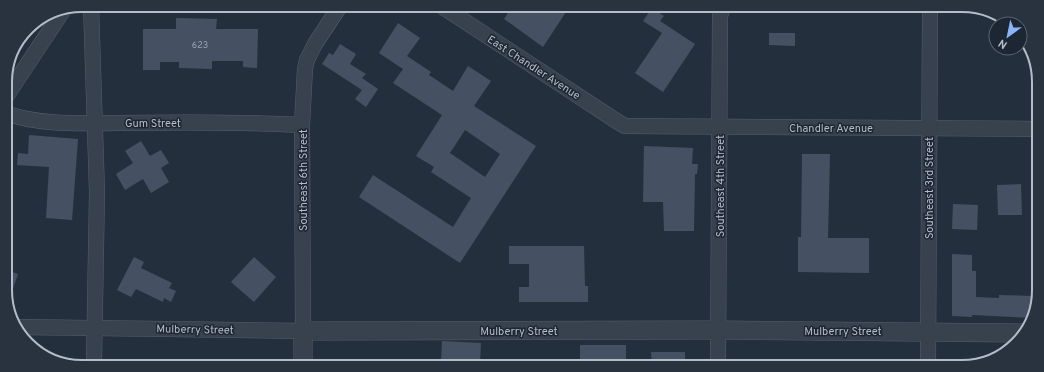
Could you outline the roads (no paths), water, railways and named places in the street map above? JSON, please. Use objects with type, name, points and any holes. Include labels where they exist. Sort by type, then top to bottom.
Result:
[{"type":"street","points":[[91,12],[96,192],[94,360]]},
{"type":"street","name":"Southeast 6th Street","points":[[303,360],[302,126],[304,80],[307,60],[315,44],[336,12]]},
{"type":"street","name":"East Chandler Avenue","points":[[451,12],[625,126]]},
{"type":"street","name":"Southeast 4th Street","points":[[718,360],[720,16],[722,12]]},
{"type":"street","name":"Southeast 3rd Street","points":[[928,360],[930,12]]},
{"type":"street","points":[[12,87],[59,16]]},
{"type":"street","name":"Gum Street","points":[[12,115],[20,118],[44,121],[95,124],[238,123],[302,126]]},
{"type":"street","name":"Chandler Avenue","points":[[625,126],[1032,129]]},
{"type":"street","name":"Mulberry Street","points":[[23,327],[303,331],[718,330],[1018,333]]}]
